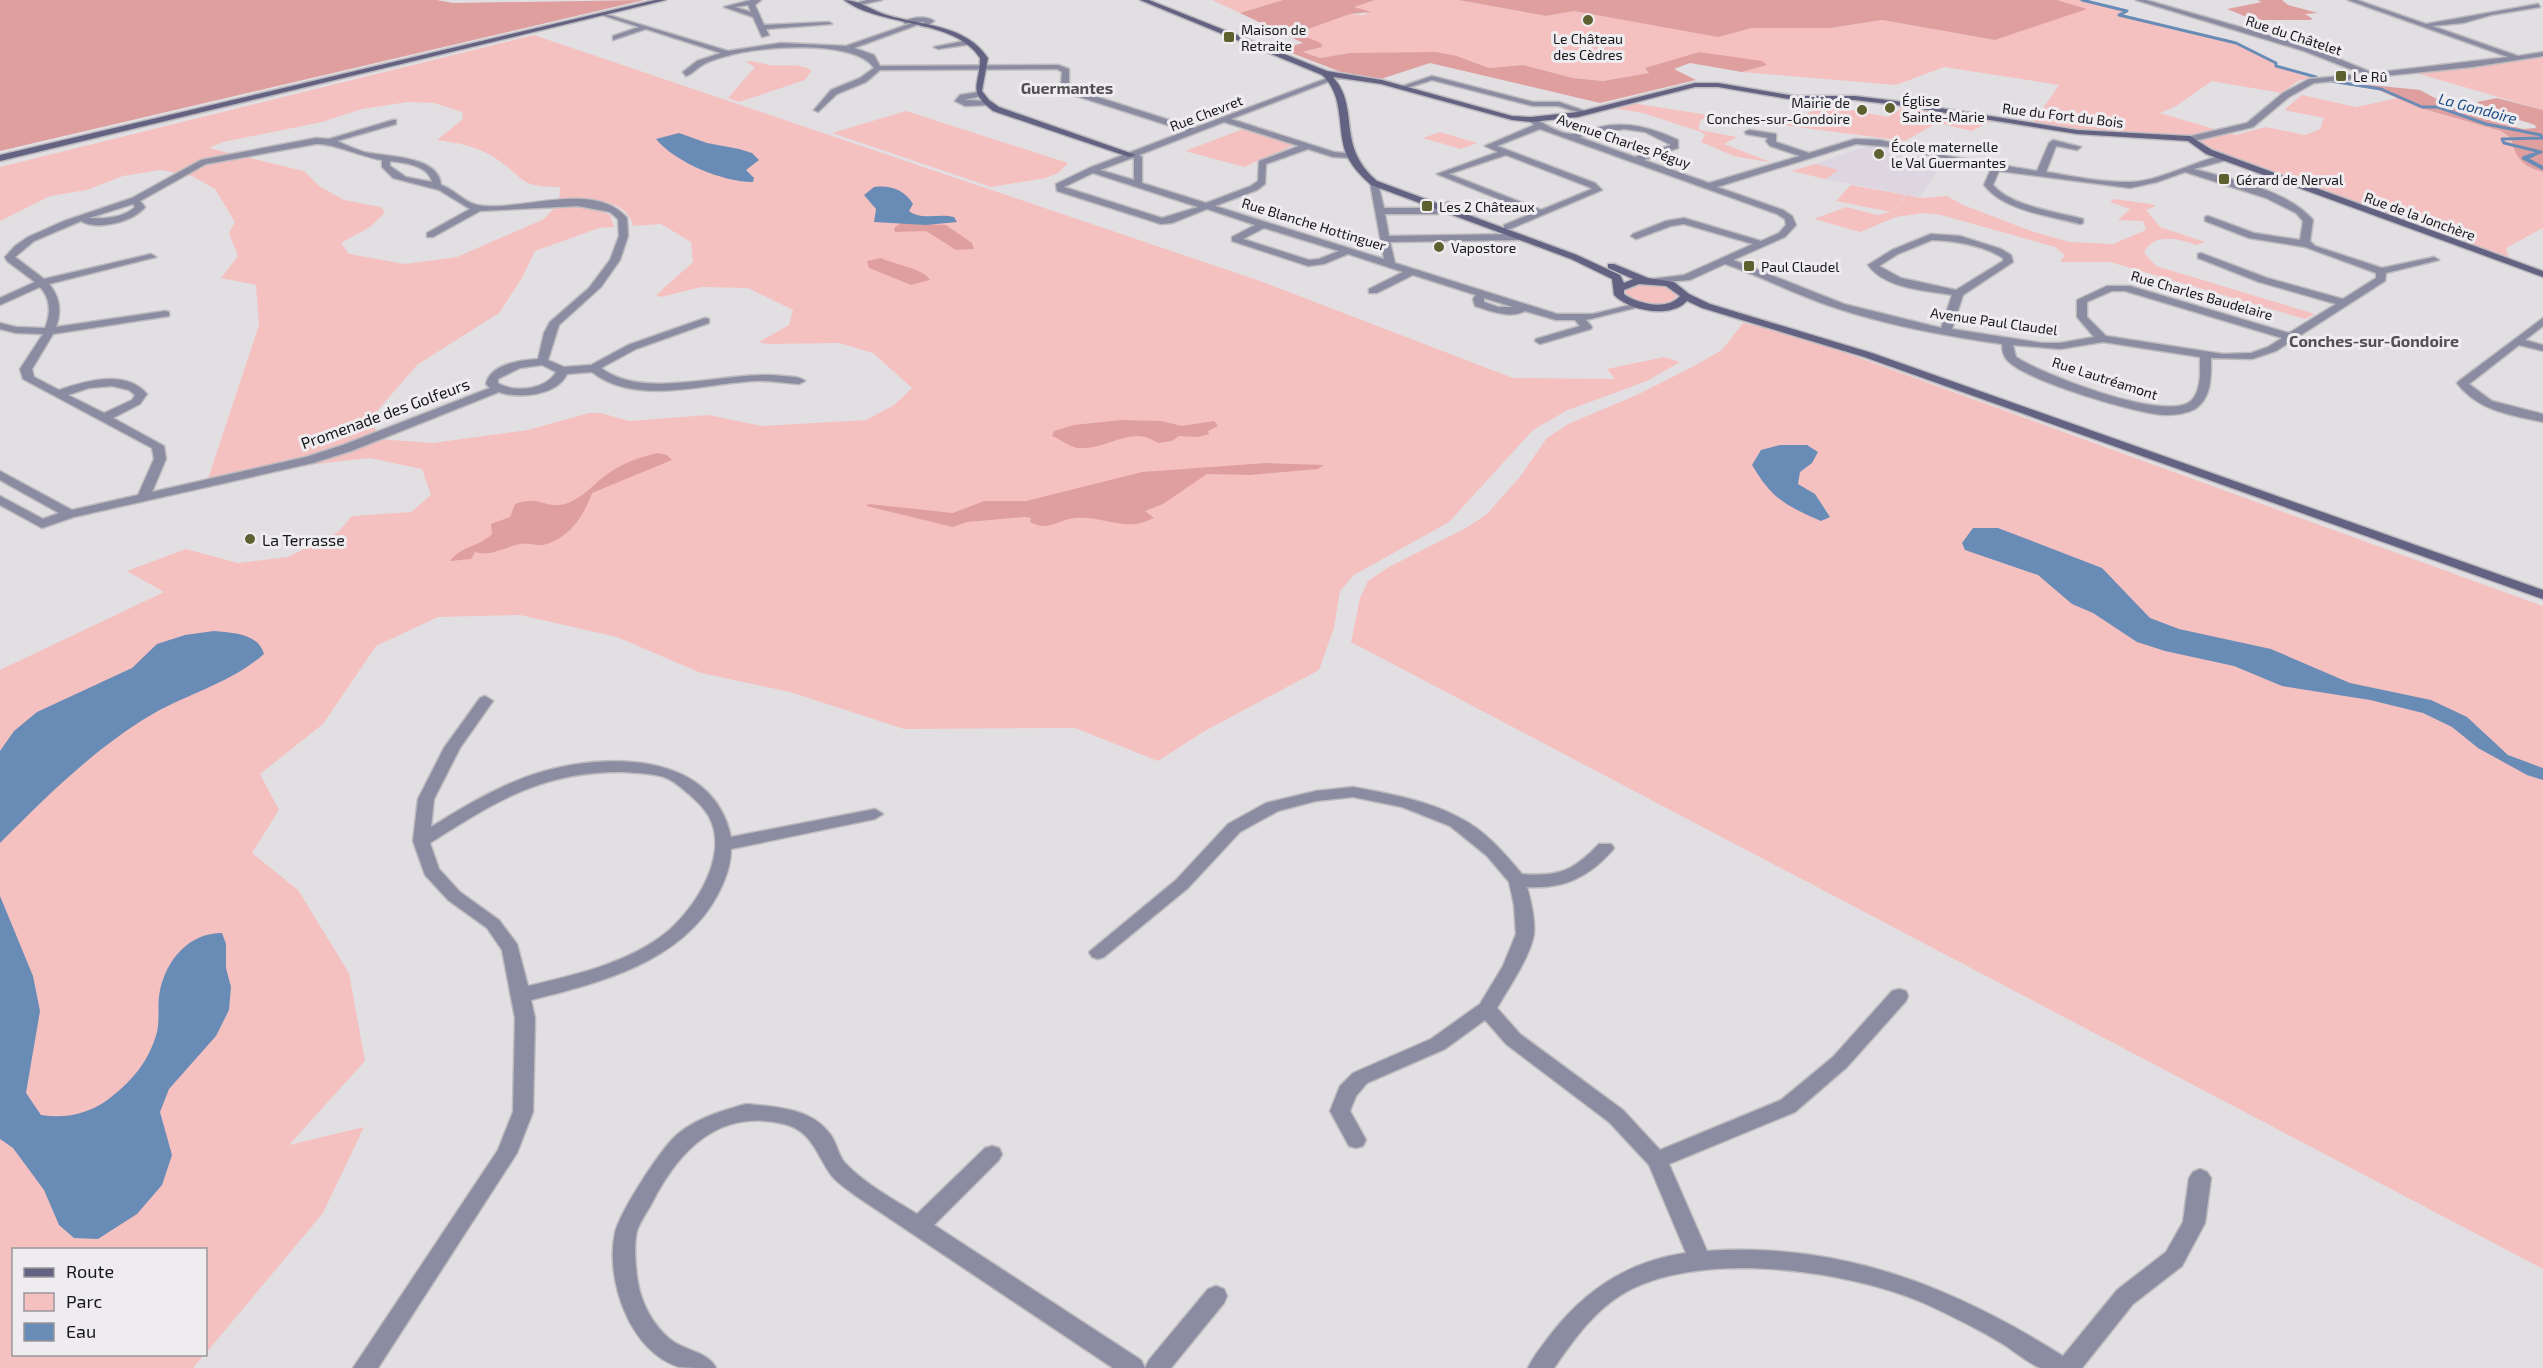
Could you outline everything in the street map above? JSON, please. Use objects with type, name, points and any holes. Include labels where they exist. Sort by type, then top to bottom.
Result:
[{"type":"main road","points":[[0,158],[663,0]]},
{"type":"main road","points":[[847,0],[905,22],[925,21],[969,42],[982,54],[984,67],[976,86],[978,94],[987,103],[1007,114],[1132,155]]},
{"type":"main road","name":"Avenue Charles Péguy","points":[[1143,0],[1327,75],[1343,74],[1404,87],[1536,123]]},
{"type":"main road","points":[[1327,75],[1337,88],[1350,156],[1358,168],[1374,183],[1507,227],[1683,292],[1720,310],[1868,355],[2543,595]]},
{"type":"main road","name":"Rue du Fort du Bois","points":[[1536,123],[1695,85],[1708,84],[1779,96],[1886,102],[2077,132],[2190,139]]},
{"type":"main road","name":"Rue de la Jonchère","points":[[2190,139],[2196,145],[2224,158],[2543,274]]},
{"type":"main road","points":[[1358,168],[1388,184],[1601,269],[1616,277],[1621,293]]},
{"type":"main road","points":[[1621,293],[1629,283],[1651,281]]},
{"type":"main road","points":[[1669,306],[1683,300],[1683,292]]},
{"type":"main road","points":[[1621,293],[1642,305],[1720,310]]},
{"type":"street","points":[[855,4],[879,0]]},
{"type":"street","name":"Rue du Châtelet","points":[[2139,0],[2307,49],[2373,74]]},
{"type":"street","points":[[2351,0],[2517,58]]},
{"type":"street","points":[[755,15],[727,8],[754,1],[755,15],[771,46]]},
{"type":"street","points":[[2421,24],[2463,21],[2490,13],[2538,6]]},
{"type":"street","points":[[604,14],[728,53]]},
{"type":"street","points":[[905,22],[925,21]]},
{"type":"street","points":[[847,48],[925,21]]},
{"type":"street","points":[[761,27],[829,24]]},
{"type":"street","points":[[616,39],[646,27]]},
{"type":"street","points":[[938,47],[969,42]]},
{"type":"street","points":[[687,74],[700,63],[728,53],[771,46],[810,44],[847,48],[872,57],[878,68]]},
{"type":"street","name":"Rue du Fort du Bois","points":[[2190,139],[2228,132],[2250,125],[2302,84],[2543,54]]},
{"type":"street","points":[[818,110],[834,92],[863,80],[878,68],[1050,66],[1063,68],[1067,73],[1065,85],[1073,92],[1196,131]]},
{"type":"street","name":"Rue Chevret","points":[[1208,206],[1169,221],[1161,221],[1060,189],[1059,186],[1092,170],[1226,120],[1327,75]]},
{"type":"street","points":[[1404,87],[1432,78],[1533,104],[1559,104],[1584,112]]},
{"type":"street","points":[[978,94],[963,97],[958,101],[965,104],[987,103]]},
{"type":"street","points":[[1226,120],[1307,146],[1350,156]]},
{"type":"street","points":[[143,498],[160,459],[158,446],[29,379],[26,369],[50,330],[55,314],[54,301],[49,290],[12,261],[10,257],[13,250],[23,243],[76,220],[95,222],[129,215],[140,207],[135,200],[204,162],[333,140],[393,122]]},
{"type":"street","points":[[1507,227],[1594,193],[1598,189],[1489,146],[1536,123]]},
{"type":"street","name":"Avenue Charles Péguy","points":[[1536,123],[1780,212],[1789,218],[1791,225],[1786,232],[1725,261],[1686,278],[1651,281]]},
{"type":"street","points":[[1571,137],[1618,125],[1636,128],[1676,144],[1668,150],[1636,160]]},
{"type":"street","points":[[1749,132],[1773,136],[1770,141],[1773,144],[1809,156]]},
{"type":"street","points":[[333,140],[357,152],[386,160],[400,160],[428,170],[434,176],[436,186]]},
{"type":"street","points":[[1710,186],[1855,142],[1872,141],[1996,167],[2130,185],[2154,181],[2183,169],[2224,158]]},
{"type":"street","points":[[2041,173],[2053,143],[2078,147]]},
{"type":"street","points":[[1208,206],[1262,182],[1262,163],[1307,146]]},
{"type":"street","points":[[1505,153],[1441,174],[1541,213]]},
{"type":"street","points":[[1132,155],[1138,158],[1138,184]]},
{"type":"street","points":[[386,160],[386,167],[399,177],[436,186],[459,201],[478,208],[582,203],[616,211],[622,218],[624,228],[618,255],[604,277],[582,300],[555,321],[550,330],[546,356],[542,362]]},
{"type":"street","points":[[1996,167],[1988,185],[1994,194],[2010,201],[2080,221]]},
{"type":"street","points":[[2183,169],[2221,179],[2296,208],[2308,220],[2306,244]]},
{"type":"street","name":"Rue Blanche Hottinguer","points":[[1092,170],[1482,293],[1478,299],[1479,304],[1490,309],[1504,311],[1528,308],[1556,317],[1579,319],[1642,305]]},
{"type":"street","points":[[1374,183],[1390,264]]},
{"type":"street","points":[[1379,211],[1445,207]]},
{"type":"street","points":[[430,235],[478,208]]},
{"type":"street","points":[[2208,219],[2252,236],[2306,244],[2381,271],[2434,260]]},
{"type":"street","points":[[1636,236],[1669,223],[1684,221],[1762,244]]},
{"type":"street","points":[[1264,224],[1235,239],[1308,263],[1321,262],[1348,250]]},
{"type":"street","points":[[1360,254],[1385,241],[1518,237]]},
{"type":"street","points":[[1946,330],[1958,293],[2004,265],[2008,262],[2008,257],[1998,250],[1957,238],[1931,237],[1898,250],[1873,265],[1878,273],[1891,279],[1958,293]]},
{"type":"street","points":[[2217,247],[2197,258],[2344,303]]},
{"type":"street","points":[[0,302],[41,283],[151,257]]},
{"type":"street","name":"Avenue Paul Claudel","points":[[1725,261],[1869,315],[1946,330],[2008,341],[2060,346],[2103,339],[2205,355],[2252,356],[2264,354],[2381,279],[2381,271]]},
{"type":"street","points":[[1373,291],[1413,271]]},
{"type":"street","points":[[1683,292],[1686,278]]},
{"type":"street","name":"Rue Charles Baudelaire","points":[[2103,339],[2081,316],[2079,309],[2082,300],[2111,288],[2150,293],[2291,337]]},
{"type":"street","points":[[1613,310],[1621,293]]},
{"type":"street","points":[[0,326],[19,330],[50,330],[165,314]]},
{"type":"street","points":[[1540,341],[1587,327],[1579,319]]},
{"type":"street","points":[[562,371],[555,382],[532,390],[507,391],[497,389],[492,384],[493,378],[500,372],[520,365],[542,362],[552,364],[562,371],[594,368],[632,347],[705,321]]},
{"type":"street","points":[[2543,321],[2463,383],[2475,396],[2489,403],[2543,418]]},
{"type":"street","points":[[2517,340],[2543,348]]},
{"type":"street","name":"Rue Lautréamont","points":[[2008,341],[2007,350],[2011,358],[2027,368],[2131,405],[2159,411],[2183,410],[2196,402],[2204,390],[2205,355]]},
{"type":"street","points":[[594,368],[600,376],[614,381],[648,386],[751,377],[799,381]]},
{"type":"street","points":[[58,394],[87,386],[113,383],[135,388],[141,394],[136,402],[104,418]]},
{"type":"street","name":"Promenade des Golfeurs","points":[[0,500],[42,524],[70,514],[309,460],[346,448],[497,389]]},
{"type":"street","points":[[0,475],[70,514]]},
{"type":"street","points":[[365,1368],[507,1153],[523,1112],[525,1018],[511,949],[493,924],[454,896],[431,871],[421,841],[426,799],[452,748],[485,701]]},
{"type":"street","points":[[421,841],[490,797],[512,787],[564,771],[594,766],[633,766],[680,777],[713,808],[726,844],[721,869],[712,889],[686,926],[652,950],[603,972],[521,995]]},
{"type":"street","points":[[1098,952],[1182,884],[1234,828],[1272,807],[1316,796],[1353,792],[1406,802],[1456,822],[1493,852],[1517,880],[1524,905],[1525,934],[1512,966],[1487,1009],[1438,1044],[1360,1078],[1347,1092],[1340,1111],[1356,1140]]},
{"type":"street","points":[[726,844],[875,814]]},
{"type":"street","points":[[1517,880],[1544,883],[1570,878],[1581,873],[1605,848]]},
{"type":"street","points":[[1657,1160],[1788,1106],[1840,1062],[1899,996]]},
{"type":"street","points":[[1487,1009],[1513,1039],[1616,1116],[1657,1160],[1699,1259]]},
{"type":"street","points":[[704,1368],[665,1349],[640,1321],[629,1294],[625,1265],[626,1232],[659,1169],[685,1139],[713,1122],[746,1112],[786,1116],[808,1125],[823,1140],[837,1168],[854,1183],[1133,1368]]},
{"type":"street","points":[[918,1227],[992,1154]]},
{"type":"street","points":[[2068,1368],[2125,1297],[2174,1259],[2194,1223],[2200,1178]]},
{"type":"street","points":[[1540,1368],[1572,1324],[1612,1288],[1651,1269],[1699,1259],[1771,1261],[1848,1270],[1910,1289],[1983,1321],[2018,1339],[2061,1368]]},
{"type":"street","points":[[1157,1368],[1216,1296]]},
{"type":"shaded area","points":[[0,0],[437,0],[453,3],[644,0],[0,151]]},
{"type":"shaded area","points":[[1283,0],[1375,0],[1354,7],[1372,12],[1350,14],[1297,33],[1321,43],[1322,47],[1303,52],[1320,58],[1349,53],[1436,52],[1457,56],[1489,68],[1523,65],[1573,78],[1603,81],[1649,73],[1645,68],[1699,52],[1762,61],[1767,65],[1742,72],[1690,63],[1674,69],[1696,80],[1600,103],[1430,63],[1381,79],[1341,72],[1281,49],[1303,43],[1240,13]]},
{"type":"shaded area","points":[[1458,0],[2057,0],[2087,9],[1995,40],[1882,20],[1830,28],[1752,28],[1718,37],[1574,11],[1546,16]]},
{"type":"shaded area","points":[[2257,0],[2282,0],[2288,5],[2318,13],[2305,14],[2313,19],[2310,20],[2254,20],[2227,9],[2262,2]]},
{"type":"shaded area","points":[[2341,82],[2420,90],[2446,104],[2485,119],[2523,129],[2536,128],[2535,125],[2489,110],[2477,102],[2497,98],[2543,110],[2543,172],[2521,161],[2511,138],[2501,131],[2420,108],[2378,90],[2341,84]]},
{"type":"shaded area","points":[[1870,145],[1887,145],[1939,160],[1940,166],[1920,197],[1825,179],[1838,170],[1815,164]]},
{"type":"shaded area","points":[[901,223],[946,225],[972,243],[974,249],[956,250],[926,231],[895,232],[894,228]]},
{"type":"shaded area","points":[[881,258],[921,272],[930,280],[911,285],[869,268],[867,261]]},
{"type":"shaded area","points":[[1122,420],[1161,421],[1182,426],[1214,421],[1218,426],[1208,431],[1209,434],[1198,437],[1179,436],[1172,441],[1158,443],[1138,436],[1128,437],[1088,448],[1074,447],[1052,436],[1054,431],[1074,425]]},
{"type":"shaded area","points":[[658,453],[667,455],[672,460],[592,493],[580,518],[560,538],[543,545],[526,543],[498,551],[475,552],[471,559],[450,561],[459,552],[482,542],[492,534],[491,524],[510,517],[515,504],[524,501],[538,501],[554,505],[568,503],[619,467]]},
{"type":"shaded area","points":[[1266,463],[1324,465],[1318,469],[1250,475],[1207,474],[1163,504],[1145,511],[1154,518],[1136,524],[1075,518],[1042,526],[1030,522],[1031,518],[1025,517],[967,522],[953,527],[866,506],[869,504],[953,513],[984,501],[1026,501],[1142,472]]},
{"type":"green space","points":[[1212,0],[1283,0],[1240,13]]},
{"type":"green space","points":[[1375,0],[1458,0],[1546,16],[1574,11],[1718,36],[1752,28],[1830,28],[1882,20],[1995,40],[2085,9],[2057,0],[2082,0],[2127,11],[2119,15],[2236,43],[2276,63],[2277,66],[2305,76],[2316,77],[2298,81],[2281,93],[2212,81],[2176,106],[2160,113],[2235,135],[2266,127],[2305,135],[2320,129],[2324,118],[2284,110],[2302,95],[2356,107],[2398,98],[2420,108],[2501,131],[2511,138],[2521,161],[2543,172],[2543,228],[2506,248],[2510,261],[2225,157],[2187,136],[2113,134],[2032,124],[2059,85],[1944,67],[1896,85],[1742,72],[1767,65],[1699,52],[1646,68],[1649,73],[1603,81],[1573,78],[1523,65],[1489,68],[1457,56],[1349,53],[1320,58],[1303,52],[1313,50],[1296,33],[1350,14],[1364,15],[1370,12],[1352,7]]},
{"type":"green space","points":[[534,35],[1260,281],[1513,378],[1615,379],[1607,369],[1664,357],[1680,362],[1647,381],[1568,410],[1533,430],[1449,522],[1354,575],[1340,591],[1334,628],[1319,670],[1203,732],[1158,761],[1075,728],[904,729],[790,692],[701,673],[617,637],[520,615],[438,617],[376,646],[323,724],[260,774],[279,810],[252,853],[298,890],[349,973],[365,1061],[289,1145],[364,1127],[323,1213],[207,1352],[207,1248],[12,1248],[12,1356],[203,1356],[193,1368],[0,1368],[0,670],[164,592],[127,571],[186,549],[238,563],[288,557],[338,532],[352,516],[411,512],[431,495],[422,469],[369,458],[265,470],[207,482],[259,325],[256,285],[221,278],[238,256],[229,233],[235,222],[215,189],[192,176],[160,170],[123,176],[87,190],[50,196],[0,221],[0,167]],"holes":[[[408,102],[434,103],[462,112],[463,119],[437,140],[481,151],[495,158],[529,183],[560,187],[559,200],[591,200],[613,205],[622,209],[629,216],[633,226],[661,224],[691,242],[693,262],[656,295],[661,297],[701,287],[748,288],[793,310],[789,325],[759,342],[766,344],[839,343],[873,353],[912,388],[894,405],[866,420],[762,426],[708,415],[629,421],[601,413],[589,413],[528,430],[432,443],[379,439],[371,418],[417,365],[499,313],[522,278],[535,251],[599,228],[614,227],[610,215],[592,208],[556,206],[544,219],[457,257],[405,264],[349,254],[341,243],[370,227],[385,213],[381,207],[344,200],[319,186],[304,171],[209,148],[223,142],[322,122],[362,109]]]},
{"type":"green space","points":[[2543,56],[2543,110],[2416,73]]},
{"type":"green space","points":[[745,61],[769,65],[795,65],[812,70],[805,80],[739,102],[728,98],[755,67]]},
{"type":"green space","points":[[1631,103],[1709,115],[1701,120],[1698,128],[1700,130],[1737,137],[1724,144],[1773,163],[1734,156],[1701,142],[1705,135],[1701,132],[1643,113],[1612,108]]},
{"type":"green space","points":[[1826,105],[1888,117],[1904,107],[1990,122],[1972,131],[1937,123],[1905,141],[1781,125]]},
{"type":"green space","points":[[906,111],[1068,163],[1058,173],[1046,178],[991,187],[832,133]]},
{"type":"green space","points":[[1243,129],[1296,144],[1244,167],[1185,151]]},
{"type":"green space","points":[[1440,132],[1477,143],[1461,149],[1423,138]]},
{"type":"green space","points":[[1815,164],[1839,170],[1825,179],[1791,171]]},
{"type":"green space","points":[[1851,185],[1906,195],[1892,212],[1907,195],[1920,198],[1947,196],[1963,205],[2034,232],[2070,242],[2113,244],[2146,230],[2143,221],[2118,220],[2130,209],[2110,202],[2114,199],[2151,204],[2156,206],[2146,210],[2160,227],[2205,242],[2197,245],[2161,239],[2154,242],[2144,253],[2156,266],[2315,314],[2305,319],[2110,262],[2060,262],[2065,255],[2055,247],[1941,215],[1924,213],[1896,217],[1860,232],[1814,219],[1846,207],[1877,215],[1891,212],[1836,201]]},
{"type":"green space","points":[[1641,283],[1667,286],[1677,296],[1666,303],[1651,304],[1643,303],[1625,293],[1627,287]]},
{"type":"green space","points":[[1743,323],[1799,336],[2543,606],[2543,1269],[1351,642],[1360,598],[1368,581],[1389,567],[1466,528],[1487,514],[1519,478],[1547,438],[1568,424],[1637,395],[1722,350]]},
{"type":"water","points":[[679,133],[707,143],[752,153],[759,160],[746,170],[754,178],[753,182],[714,175],[675,156],[656,139]]},
{"type":"water","points":[[874,187],[886,187],[901,192],[913,204],[909,211],[914,214],[954,217],[957,222],[926,225],[874,222],[876,209],[864,195]]},
{"type":"water","points":[[1780,445],[1807,445],[1818,452],[1812,463],[1800,472],[1798,484],[1815,494],[1830,517],[1821,521],[1789,505],[1774,494],[1760,477],[1752,465],[1761,450]]},
{"type":"water","points":[[1973,528],[1998,528],[2102,568],[2150,618],[2179,629],[2271,649],[2350,683],[2431,700],[2467,717],[2508,755],[2543,768],[2543,780],[2527,775],[2478,748],[2452,727],[2423,713],[2370,700],[2282,686],[2234,666],[2165,651],[2137,642],[2093,613],[2072,604],[2038,575],[1965,550],[1962,543]]},
{"type":"water","points":[[214,631],[251,638],[261,647],[264,654],[238,673],[165,707],[110,742],[53,791],[0,843],[0,751],[14,731],[37,712],[132,668],[157,644],[185,635]]},
{"type":"water","points":[[0,896],[33,976],[40,1011],[26,1093],[41,1115],[68,1116],[86,1111],[110,1098],[126,1084],[145,1061],[154,1042],[158,1027],[160,990],[174,958],[190,943],[210,934],[222,933],[226,944],[226,968],[231,987],[229,1010],[216,1036],[169,1089],[160,1112],[172,1155],[162,1185],[137,1214],[98,1239],[74,1238],[59,1225],[44,1190],[13,1148],[0,1139]]},
{"type":"waterway","name":"La Gondoire","points":[[2082,0],[2127,11],[2119,15],[2236,43],[2276,63],[2276,66],[2316,77]]},
{"type":"waterway","name":"La Gondoire","points":[[2331,81],[2381,89],[2422,107],[2438,107],[2486,124],[2541,135],[2542,138],[2502,139],[2504,143],[2541,152],[2529,156]]},
{"type":"waterway","name":"La Gondoire","points":[[2533,155],[2524,158],[2543,168]]},
{"type":"place","name":"Le Château des Cèdres","points":[[1588,20]]},
{"type":"place","name":"Maison de Retraite","points":[[1229,37]]},
{"type":"place","name":"Le Rû","points":[[2341,76]]},
{"type":"place","name":"Église Sainte-Marie","points":[[1890,108]]},
{"type":"place","name":"Mairie de Conches-sur-Gondoire","points":[[1862,110]]},
{"type":"place","name":"École maternelle le Val Guermantes","points":[[1879,154]]},
{"type":"place","name":"Gérard de Nerval","points":[[2224,179]]},
{"type":"place","name":"Les 2 Châteaux","points":[[1427,206]]},
{"type":"place","name":"Vapostore","points":[[1439,247]]},
{"type":"place","name":"Paul Claudel","points":[[1749,266]]},
{"type":"place","name":"La Terrasse","points":[[250,539]]},
{"type":"district","name":"Guermantes","points":[[1067,87]]},
{"type":"district","name":"Conches-sur-Gondoire","points":[[2374,340]]}]
